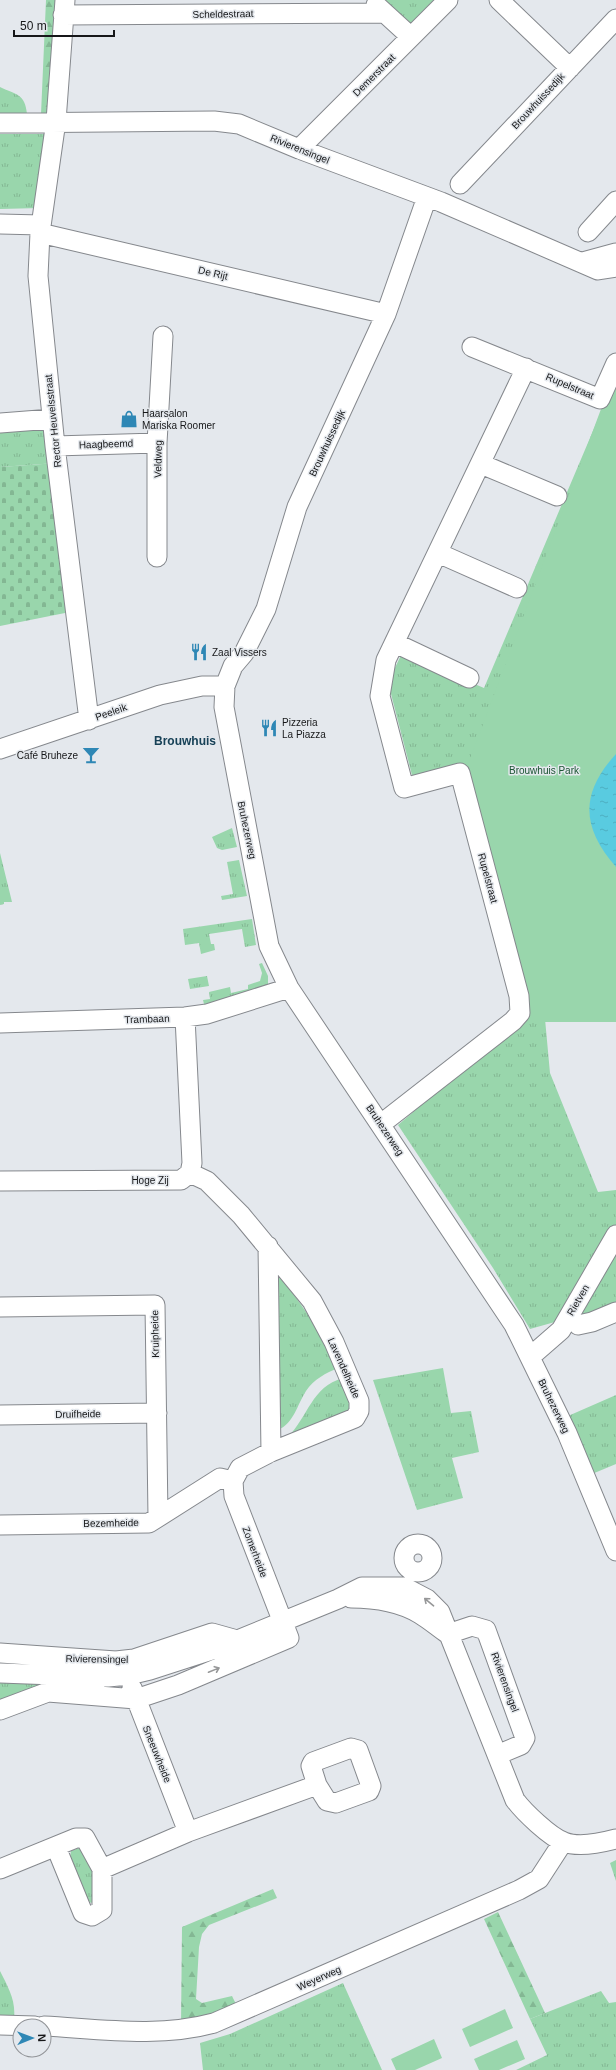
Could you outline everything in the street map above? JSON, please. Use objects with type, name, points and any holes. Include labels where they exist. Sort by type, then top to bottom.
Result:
[{"type":"street","points":[[370,0],[411,37]]},
{"type":"street","name":"Demerstraat","points":[[299,149],[448,0]]},
{"type":"street","points":[[502,1],[570,68]]},
{"type":"street","name":"Scheldestraat","points":[[56,121],[64,8],[384,13]]},
{"type":"street","name":"Brouwhuissedijk","points":[[460,184],[616,19]]},
{"type":"street","name":"Rivierensingel","points":[[0,123],[56,121],[214,121],[239,124],[299,149],[428,197],[583,262],[598,270],[616,268]]},
{"type":"street","name":"Rector Heuvelsstraat","points":[[56,121],[41,229],[38,276],[52,420],[89,720]]},
{"type":"street","name":"Brouwhuissedijk","points":[[225,686],[233,666],[256,631],[266,609],[297,506],[386,314],[428,197]]},
{"type":"street","points":[[588,232],[616,201]]},
{"type":"street","name":"De Rijt","points":[[0,224],[41,229],[386,314]]},
{"type":"street","points":[[583,262],[616,253]]},
{"type":"street","name":"Veldweg","points":[[157,557],[157,443],[163,336]]},
{"type":"street","name":"Rupelstraat","points":[[472,347],[600,399],[616,363]]},
{"type":"street","name":"Rupelstraat","points":[[381,1124],[513,1021],[520,1013],[519,996],[460,773],[404,788],[380,696],[386,660],[526,368]]},
{"type":"street","points":[[0,423],[52,420]]},
{"type":"street","name":"Haagbeemd","points":[[55,446],[157,443]]},
{"type":"street","points":[[481,464],[557,496]]},
{"type":"street","points":[[438,553],[517,588]]},
{"type":"street","points":[[395,643],[469,678]]},
{"type":"street","name":"Peeleik","points":[[0,749],[89,720],[117,716],[160,695],[202,686],[225,686]]},
{"type":"street","name":"Bruhezerweg","points":[[225,686],[224,708],[234,770],[269,946],[290,988],[514,1325],[567,1432],[616,1551]]},
{"type":"street","name":"Trambaan","points":[[0,1023],[185,1017],[208,1014],[290,988]]},
{"type":"street","points":[[185,1017],[192,1163],[190,1173]]},
{"type":"street","name":"Hoge Zij","points":[[0,1181],[181,1180],[190,1173]]},
{"type":"street","name":"Lavendelheide","points":[[190,1173],[208,1181],[268,1246],[312,1300],[334,1342],[359,1401],[359,1411],[354,1418],[271,1452],[240,1468],[233,1481]]},
{"type":"street","name":"Rietven","points":[[530,1357],[561,1330],[616,1235]]},
{"type":"street","points":[[268,1246],[271,1452]]},
{"type":"street","name":"Kruipheide","points":[[0,1307],[155,1305],[158,1517]]},
{"type":"street","points":[[578,1325],[592,1322],[616,1312]]},
{"type":"street","name":"Druifheide","points":[[0,1415],[157,1413]]},
{"type":"street","name":"Bezemheide","points":[[0,1525],[149,1523],[220,1478],[233,1481]]},
{"type":"street","name":"Zomerheide","points":[[233,1481],[234,1496],[282,1621]]},
{"type":"street","name":"Rivierensingel","points":[[0,1673],[108,1677],[129,1675],[150,1670],[237,1640],[338,1599],[362,1587],[405,1587],[427,1599],[440,1612],[515,1800],[527,1815],[563,1842]]},
{"type":"street","points":[[0,1710],[38,1694],[48,1692],[136,1699],[178,1684],[289,1638],[282,1621]]},
{"type":"street","name":"Rivierensingel","points":[[448,1634],[472,1626],[486,1630],[526,1738],[521,1745],[497,1755]]},
{"type":"street","name":"Rivierensingel","points":[[0,1653],[116,1661],[146,1656],[212,1633],[237,1640]]},
{"type":"street","points":[[150,1670],[178,1684]]},
{"type":"street","name":"Sneeuwheide","points":[[129,1675],[136,1699],[188,1832]]},
{"type":"street","name":"Rivierensingel","points":[[86,1695],[108,1677]]},
{"type":"street","points":[[102,1869],[188,1832],[317,1785]]},
{"type":"street","points":[[0,1869],[76,1838],[86,1838],[102,1869],[102,1910],[92,1916],[83,1913],[56,1847]]},
{"type":"street","points":[[563,1842],[576,1844],[616,1839]]},
{"type":"street","name":"Weyerweg","points":[[52,2026],[147,2032],[192,2029],[214,2024],[519,1890],[539,1879],[563,1842]]},
{"type":"street","points":[[0,2025],[12,2025]]},
{"type":"green space","points":[[46,0],[59,0],[53,114],[41,114]]},
{"type":"green space","points":[[379,0],[438,0],[410,29]]},
{"type":"green space","points":[[0,87],[22,99],[26,107],[27,114],[0,114]]},
{"type":"green space","points":[[0,134],[52,134],[40,208],[0,209]]},
{"type":"green space","name":"Brouwhuis Park","points":[[616,369],[616,1022],[526,1022],[467,767]]},
{"type":"green space","points":[[601,412],[560,743],[463,769],[413,779],[390,690],[393,672],[402,653],[484,688]]},
{"type":"green space","points":[[53,426],[57,463],[0,467],[0,431]]},
{"type":"green space","points":[[57,463],[75,611],[0,626],[0,467]]},
{"type":"green space","points":[[232,828],[237,847],[222,850],[217,848],[212,837]]},
{"type":"green space","points":[[0,853],[12,902],[4,902],[4,904],[0,905]]},
{"type":"green space","points":[[239,860],[247,896],[222,900],[221,896],[233,894],[227,862]]},
{"type":"green space","points":[[252,919],[256,945],[245,947],[242,929],[209,934],[211,944],[214,944],[215,950],[201,954],[199,943],[185,945],[183,929]]},
{"type":"green space","points":[[262,963],[268,976],[268,986],[212,1003],[204,1004],[203,1000],[210,999],[209,992],[230,987],[231,993],[248,989],[248,985],[260,981],[262,973],[259,964]]},
{"type":"green space","points":[[207,976],[209,986],[190,989],[188,979]]},
{"type":"green space","points":[[544,1008],[550,1073],[598,1192],[616,1190],[616,1226],[562,1320],[530,1329],[493,1268],[398,1125],[454,1077]]},
{"type":"green space","points":[[616,1252],[616,1310],[574,1327]]},
{"type":"green space","points":[[274,1269],[309,1316],[325,1342],[338,1368],[325,1374],[313,1383],[303,1396],[292,1418],[278,1430]]},
{"type":"green space","points":[[443,1368],[451,1413],[471,1411],[479,1452],[452,1458],[463,1498],[417,1510],[373,1380]]},
{"type":"green space","points":[[343,1378],[355,1408],[287,1438],[301,1421],[317,1395],[332,1382]]},
{"type":"green space","points":[[616,1395],[616,1464],[592,1474],[568,1416]]},
{"type":"green space","points":[[0,1683],[55,1683],[0,1702]]},
{"type":"green space","points":[[79,1848],[87,1851],[97,1879],[97,1899],[91,1903],[79,1886],[71,1863],[71,1851]]},
{"type":"green space","points":[[616,1860],[616,1881],[610,1863]]},
{"type":"green space","points":[[273,1889],[277,1898],[209,1925],[202,1934],[199,1947],[196,1999],[202,2003],[232,1996],[238,2008],[181,2026],[182,1927]]},
{"type":"green space","points":[[498,1912],[545,2013],[530,2019],[484,1919]]},
{"type":"green space","points":[[0,1971],[13,1999],[14,2018],[0,2017]]},
{"type":"green space","points":[[343,1983],[382,2070],[203,2070],[200,2043],[230,2034]]},
{"type":"green space","points":[[601,1991],[609,2003],[616,2002],[616,2070],[516,2070],[547,2055],[530,2019]]},
{"type":"green space","points":[[505,2009],[513,2028],[470,2047],[462,2029]]},
{"type":"green space","points":[[434,2039],[442,2058],[415,2070],[396,2070],[391,2059]]},
{"type":"green space","points":[[517,2040],[525,2059],[499,2070],[479,2070],[474,2059]]},
{"type":"water","points":[[616,754],[616,867],[604,852],[596,838],[591,824],[589,810],[591,796],[596,782],[604,768]]},
{"type":"place","name":"Haarsalon Mariska Roomer","points":[[129,419]]},
{"type":"place","name":"Zaal Vissers","points":[[199,652]]},
{"type":"place","name":"Pizzeria La Piazza","points":[[269,728]]},
{"type":"place","name":"Café Bruheze","points":[[91,755]]},
{"type":"district","name":"Brouwhuis","points":[[185,741]]}]
